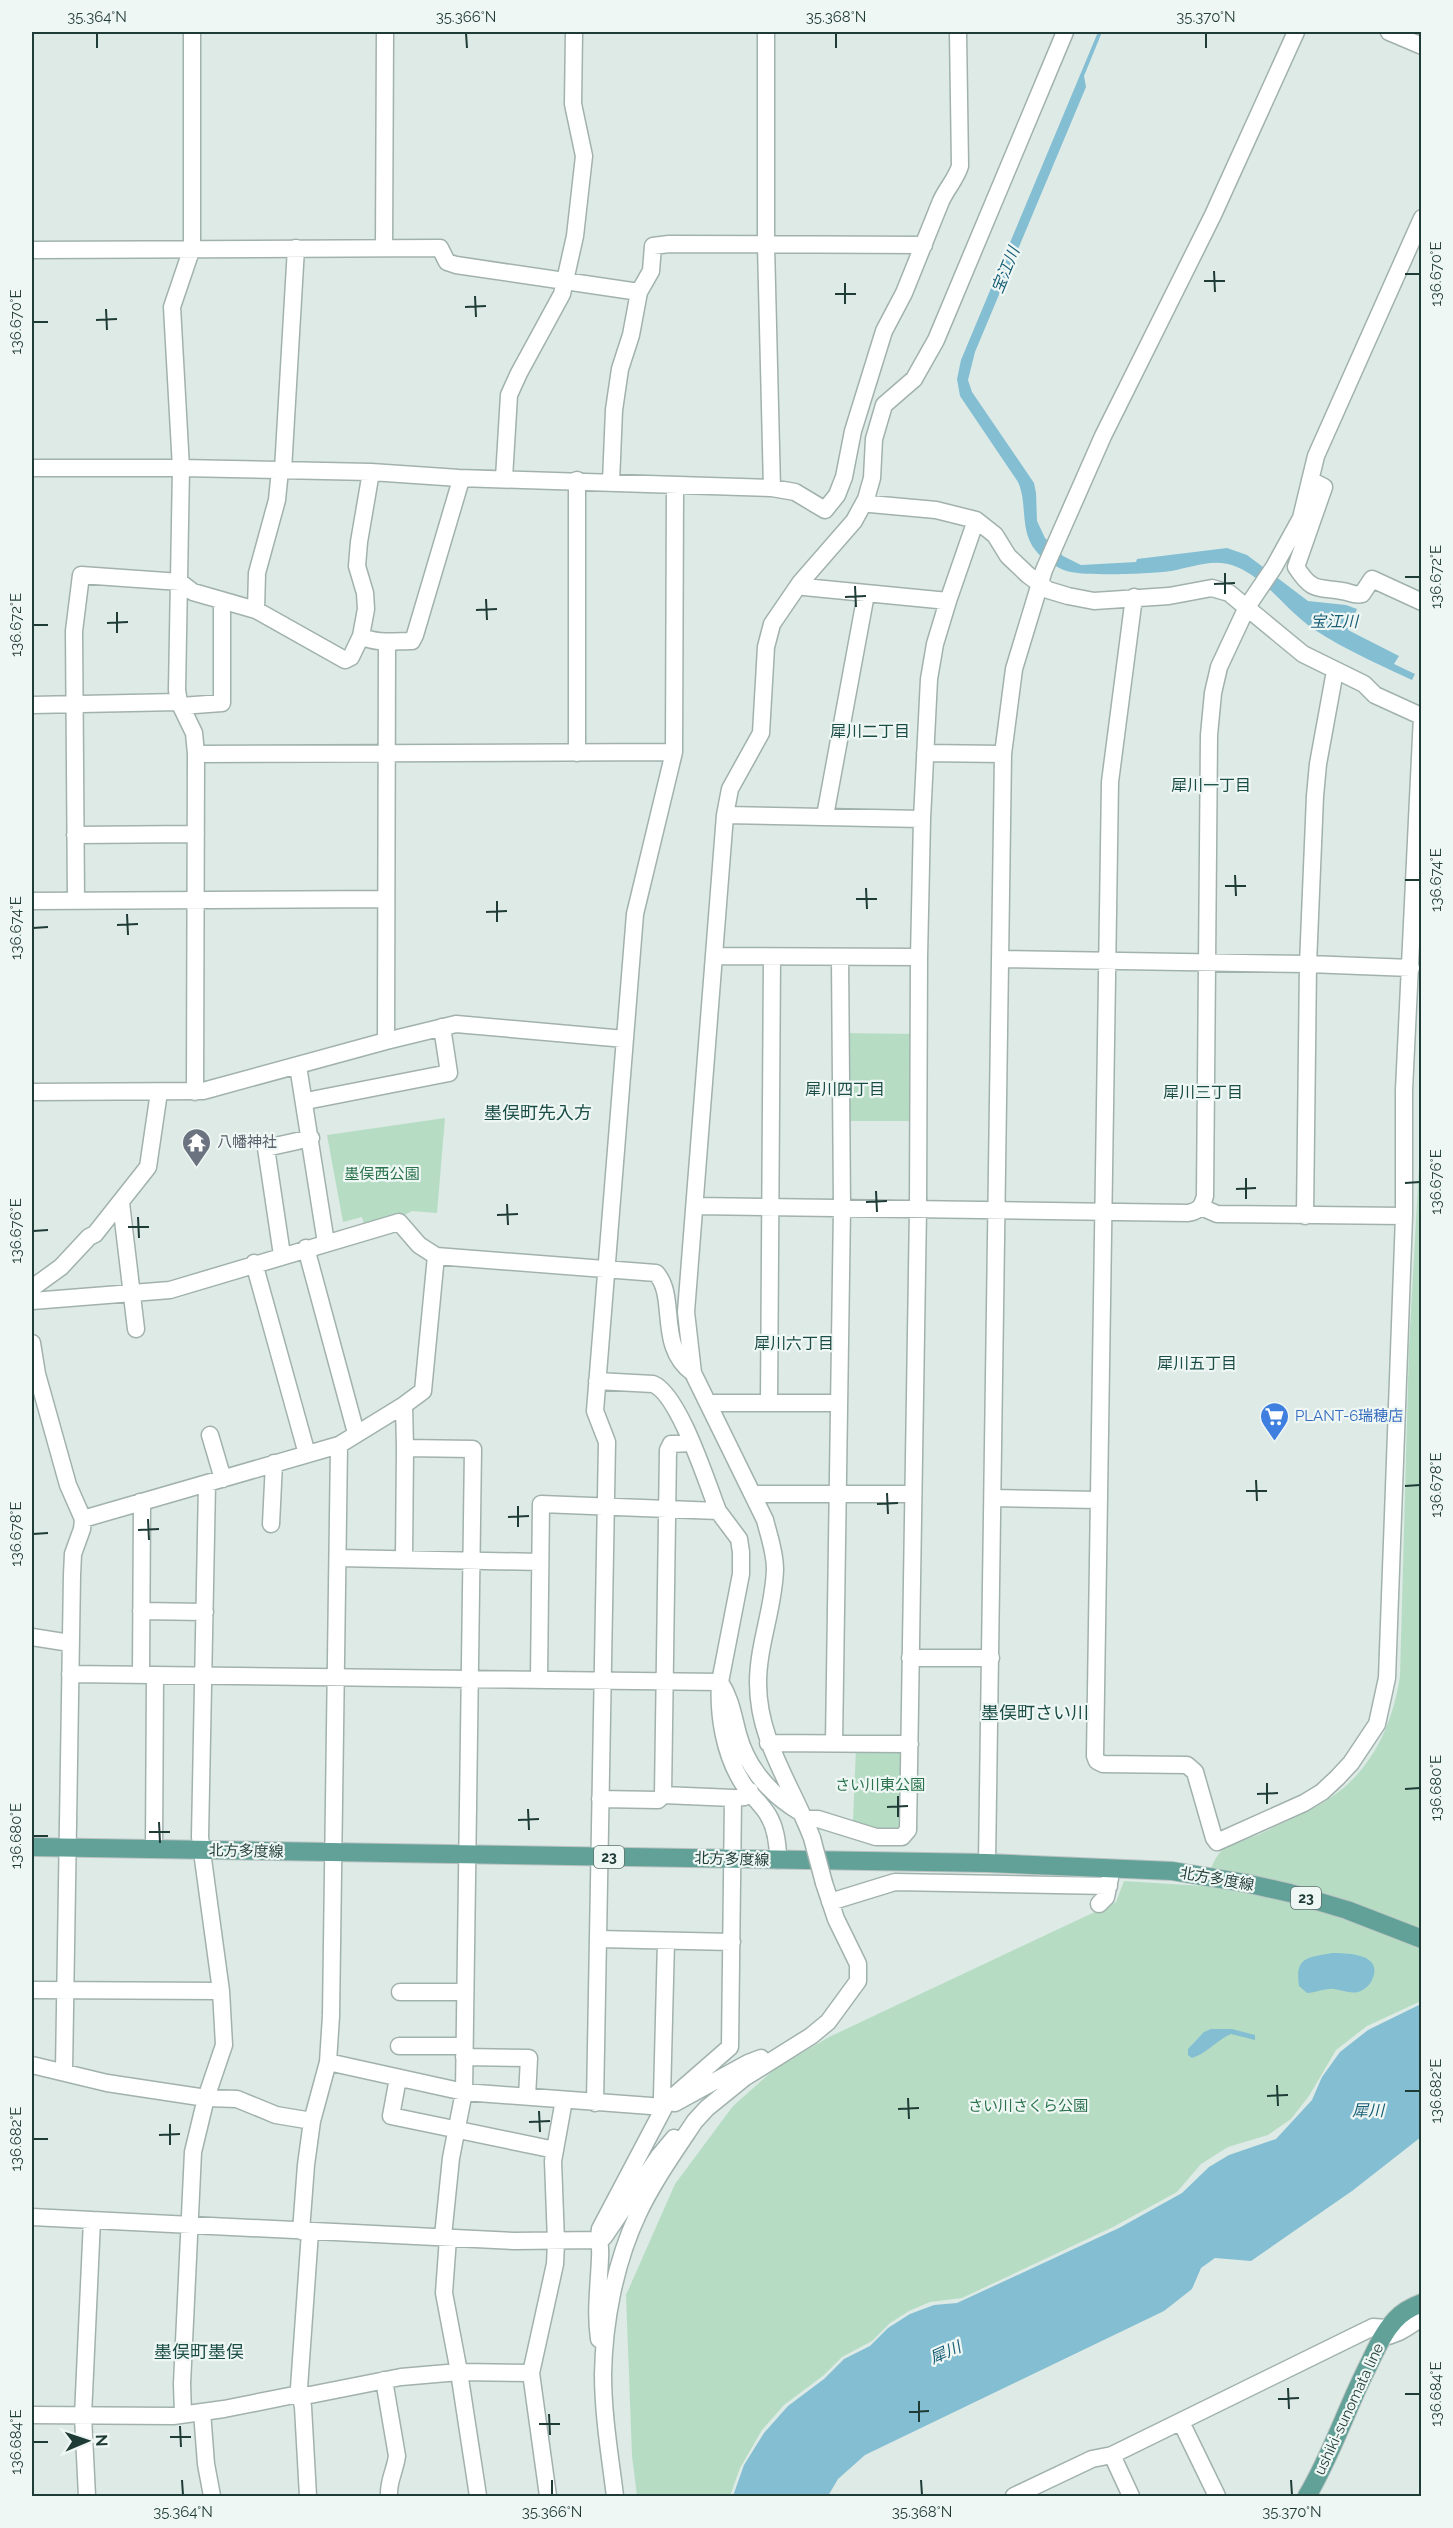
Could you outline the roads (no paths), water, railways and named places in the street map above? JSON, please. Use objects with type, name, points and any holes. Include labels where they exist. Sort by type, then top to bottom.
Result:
[{"type":"main road","name":"北方多度線","points":[[32,1847],[987,1863],[1110,1877],[1186,1873],[1245,1882],[1290,1893],[1347,1910],[1422,1939]]},
{"type":"main road","name":"ushiki-sunomata line","points":[[1307,2496],[1385,2333],[1407,2310],[1422,2303]]},
{"type":"street","points":[[192,32],[192,248],[172,308],[181,468],[180,704],[194,733],[196,754],[195,1092]]},
{"type":"street","points":[[384,248],[385,32]]},
{"type":"street","points":[[504,478],[509,395],[562,294],[575,236],[584,156],[573,104],[574,32]]},
{"type":"street","points":[[766,32],[766,245],[772,488]]},
{"type":"street","points":[[32,468],[371,472],[459,478],[772,488],[795,492],[825,510],[837,495],[844,477],[853,430],[884,331],[904,293],[944,194],[957,176],[960,166],[958,32]]},
{"type":"street","points":[[693,1373],[686,1312],[725,815],[730,789],[761,733],[766,647],[772,624],[800,583],[854,521],[866,499],[872,478],[876,425],[884,405],[914,379],[936,340],[1065,32]]},
{"type":"street","points":[[987,1863],[1003,754],[1012,679],[1042,577],[1057,540],[1103,436],[1213,215],[1296,32]]},
{"type":"street","points":[[1389,32],[1422,46]]},
{"type":"street","points":[[695,1206],[1188,1214],[1201,1208],[1205,1196],[1209,735],[1213,693],[1219,668],[1250,603],[1274,567],[1301,518],[1316,456],[1422,218]]},
{"type":"street","points":[[612,482],[614,410],[620,369],[631,335],[639,292],[651,271],[653,246],[669,244],[924,245]]},
{"type":"street","points":[[256,610],[257,573],[277,500],[281,470],[297,248]]},
{"type":"street","points":[[32,250],[440,248],[447,261],[456,265],[639,292]]},
{"type":"street","points":[[76,901],[74,631],[81,575],[180,582],[193,592],[256,610],[345,660],[351,657],[361,636],[366,609],[365,593],[357,566],[358,542],[371,472]]},
{"type":"street","points":[[361,636],[368,640],[387,642],[411,641],[415,635],[448,526],[460,483],[459,478]]},
{"type":"street","points":[[576,480],[577,753]]},
{"type":"street","points":[[1310,480],[1324,487],[1296,567],[1304,579],[1321,590],[1343,591],[1356,595],[1362,594],[1372,579],[1422,602]]},
{"type":"street","points":[[595,2103],[607,1442],[595,1411],[635,914],[674,753],[675,485]]},
{"type":"street","points":[[866,499],[870,504],[936,510],[976,520],[995,535],[1008,556],[1042,577],[1048,590],[1068,596],[1094,600],[1134,597],[1169,596],[1212,588],[1229,593],[1250,603],[1303,654],[1364,684],[1375,695],[1421,716],[1404,1090],[1404,1216],[1387,1678],[1377,1724],[1351,1763],[1322,1792],[1235,1836],[1217,1842],[1195,1772],[1187,1765],[1103,1764],[1097,1761],[1095,1756],[1110,782],[1134,597]]},
{"type":"street","points":[[720,1682],[730,1697],[739,1737],[750,1763],[762,1781],[785,1803],[803,1816],[876,1837],[902,1838],[908,1830],[910,1744],[918,1209],[918,957],[928,679],[948,601],[976,520]]},
{"type":"street","points":[[800,583],[804,587],[948,601]]},
{"type":"street","points":[[825,816],[866,594]]},
{"type":"street","points":[[32,705],[222,703],[222,601]]},
{"type":"street","points":[[386,1041],[387,642]]},
{"type":"street","points":[[1305,1216],[1308,964],[1317,764],[1335,671]]},
{"type":"street","points":[[196,754],[674,753]]},
{"type":"street","points":[[925,753],[1003,754]]},
{"type":"street","points":[[725,815],[922,819]]},
{"type":"street","points":[[75,835],[196,834]]},
{"type":"street","points":[[32,901],[385,899]]},
{"type":"street","points":[[715,956],[918,957]]},
{"type":"street","points":[[769,1402],[772,957]]},
{"type":"street","points":[[834,1743],[842,1208],[840,957]]},
{"type":"street","points":[[1001,959],[1411,968]]},
{"type":"street","points":[[32,1092],[195,1092],[456,1024],[625,1039]]},
{"type":"street","points":[[306,1101],[449,1072],[442,1027]]},
{"type":"street","points":[[298,1066],[306,1101],[326,1243]]},
{"type":"street","points":[[32,1288],[61,1267],[89,1237],[95,1234],[148,1167],[159,1092]]},
{"type":"street","points":[[282,1255],[266,1148],[311,1138]]},
{"type":"street","points":[[121,1203],[136,1329]]},
{"type":"street","points":[[1201,1208],[1217,1214],[1404,1216]]},
{"type":"street","points":[[32,1301],[170,1290],[254,1263],[399,1222],[419,1245],[436,1256],[656,1273],[660,1277],[675,1353],[684,1366],[693,1373],[710,1403],[765,1520],[772,1545],[775,1569],[761,1645],[758,1683],[761,1715],[768,1743],[812,1838],[836,1919],[858,1964],[858,1982],[828,2022],[811,2036],[718,2098],[695,2121],[638,2214],[625,2247],[610,2307],[604,2347],[605,2412],[615,2496]]},
{"type":"street","points":[[306,1248],[356,1432]]},
{"type":"street","points":[[83,1519],[339,1445],[356,1432],[404,1405],[423,1390],[436,1256]]},
{"type":"street","points":[[254,1263],[307,1454]]},
{"type":"street","points":[[32,1343],[37,1374],[68,1485],[83,1519],[73,1554],[66,1847],[64,2072]]},
{"type":"street","points":[[597,1382],[661,1386],[679,1413],[717,1511],[739,1539],[741,1574],[720,1682],[719,1705],[726,1741],[741,1781],[769,1815],[777,1842],[778,1860]]},
{"type":"street","points":[[710,1403],[839,1403]]},
{"type":"street","points":[[404,1405],[404,1558]]},
{"type":"street","points":[[183,2414],[193,2152],[206,2097],[223,2052],[221,1991],[202,1850],[205,1612],[215,1482],[210,1435]]},
{"type":"street","points":[[600,1799],[658,1800],[663,1795],[668,1450],[671,1444],[691,1443]]},
{"type":"street","points":[[308,2496],[299,2353],[306,2166],[312,2121],[328,2062],[331,2016],[339,1445]]},
{"type":"street","points":[[405,1448],[473,1449],[464,2092],[451,2158],[444,2293],[478,2496]]},
{"type":"street","points":[[271,1524],[274,1463]]},
{"type":"street","points":[[753,1494],[913,1494]]},
{"type":"street","points":[[993,1498],[1099,1500]]},
{"type":"street","points":[[140,1502],[142,1506],[141,1611],[148,1675],[154,1850]]},
{"type":"street","points":[[539,1679],[541,1504],[717,1511]]},
{"type":"street","points":[[338,1558],[540,1562]]},
{"type":"street","points":[[141,1611],[205,1612]]},
{"type":"street","points":[[32,1637],[70,1643]]},
{"type":"street","points":[[910,1658],[991,1658]]},
{"type":"street","points":[[70,1674],[720,1682]]},
{"type":"street","points":[[768,1743],[910,1744]]},
{"type":"street","points":[[663,1795],[734,1798],[745,1797],[750,1791]]},
{"type":"street","points":[[604,2347],[598,2339],[597,2316],[600,2253],[598,2240],[605,2220],[666,2104],[730,2047],[734,1798]]},
{"type":"street","points":[[830,1902],[895,1882],[1110,1877],[1106,1897],[1099,1904]]},
{"type":"street","points":[[598,1939],[732,1942]]},
{"type":"street","points":[[666,1941],[662,2074],[662,2097],[666,2104]]},
{"type":"street","points":[[32,1990],[221,1991]]},
{"type":"street","points":[[400,1992],[465,1992]]},
{"type":"street","points":[[399,2046],[529,2058],[527,2097]]},
{"type":"street","points":[[328,2062],[464,2092],[595,2103],[666,2104],[687,2098],[755,2059],[766,2057],[774,2059]]},
{"type":"street","points":[[32,2064],[107,2083],[206,2097],[237,2099],[276,2115],[312,2121]]},
{"type":"street","points":[[398,2078],[391,2116],[555,2150]]},
{"type":"street","points":[[548,2496],[531,2373],[555,2264],[553,2161],[564,2100]]},
{"type":"street","points":[[32,2217],[556,2242],[598,2240],[604,2237],[671,2140],[686,2134]]},
{"type":"street","points":[[87,2496],[83,2416],[92,2220]]},
{"type":"street","points":[[1014,2496],[1092,2459],[1112,2455],[1373,2328],[1385,2333],[1399,2333],[1422,2318]]},
{"type":"street","points":[[32,2415],[173,2416],[310,2395],[384,2380],[459,2372],[531,2373]]},
{"type":"street","points":[[384,2380],[398,2456],[396,2467],[389,2480],[389,2496]]},
{"type":"street","points":[[202,2412],[206,2464],[212,2496]]},
{"type":"street","points":[[1182,2422],[1217,2496]]},
{"type":"street","points":[[1112,2455],[1131,2496]]},
{"type":"water","name":"宝江川","points":[[1098,32],[1102,32],[1084,76],[1086,87],[975,352],[968,380],[972,392],[1034,483],[1037,521],[1045,538],[1063,556],[1081,565],[1136,562],[1137,559],[1227,548],[1247,555],[1308,601],[1346,605],[1357,609],[1348,630],[1399,656],[1394,664],[1415,674],[1412,680],[1315,630],[1259,580],[1237,567],[1212,563],[1162,572],[1080,573],[1067,571],[1052,564],[1039,554],[1027,535],[1023,499],[1018,482],[960,396],[957,379],[961,360]]},
{"type":"water","points":[[1332,1953],[1355,1955],[1369,1960],[1374,1971],[1368,1986],[1358,1992],[1331,1989],[1307,1993],[1299,1986],[1299,1969],[1304,1960]]},
{"type":"water","name":"犀川","points":[[1421,2004],[1421,2137],[1352,2191],[1251,2261],[1215,2258],[1201,2268],[1192,2289],[1164,2311],[865,2455],[838,2479],[828,2496],[733,2496],[744,2465],[764,2433],[788,2406],[824,2379],[844,2359],[870,2346],[888,2328],[910,2314],[934,2305],[957,2303],[1119,2228],[1182,2193],[1209,2167],[1229,2155],[1276,2139],[1312,2100],[1322,2077],[1340,2052],[1368,2030]]},
{"type":"water","points":[[1211,2029],[1232,2029],[1255,2035],[1255,2040],[1231,2034],[1197,2056],[1192,2058],[1188,2055],[1188,2049],[1204,2032]]},
{"type":"place","name":"八幡神社","points":[[196,1168]]},
{"type":"place","name":"PLANT-6瑞穂店","points":[[1274,1442]]},
{"type":"district","name":"犀川二丁目","points":[[870,731]]},
{"type":"district","name":"犀川一丁目","points":[[1211,785]]},
{"type":"district","name":"犀川四丁目","points":[[845,1089]]},
{"type":"district","name":"犀川三丁目","points":[[1203,1092]]},
{"type":"district","name":"墨俣町先入方","points":[[538,1113]]},
{"type":"district","name":"犀川六丁目","points":[[794,1343]]},
{"type":"district","name":"犀川五丁目","points":[[1197,1363]]},
{"type":"district","name":"墨俣町さい川","points":[[1035,1713]]},
{"type":"district","name":"墨俣町墨俣","points":[[199,2352]]},
{"type":"park label","name":"墨俣西公園","points":[[382,1174]]},
{"type":"park label","name":"さい川東公園","points":[[880,1785]]},
{"type":"park label","name":"さい川さくら公園","points":[[1028,2106]]}]
